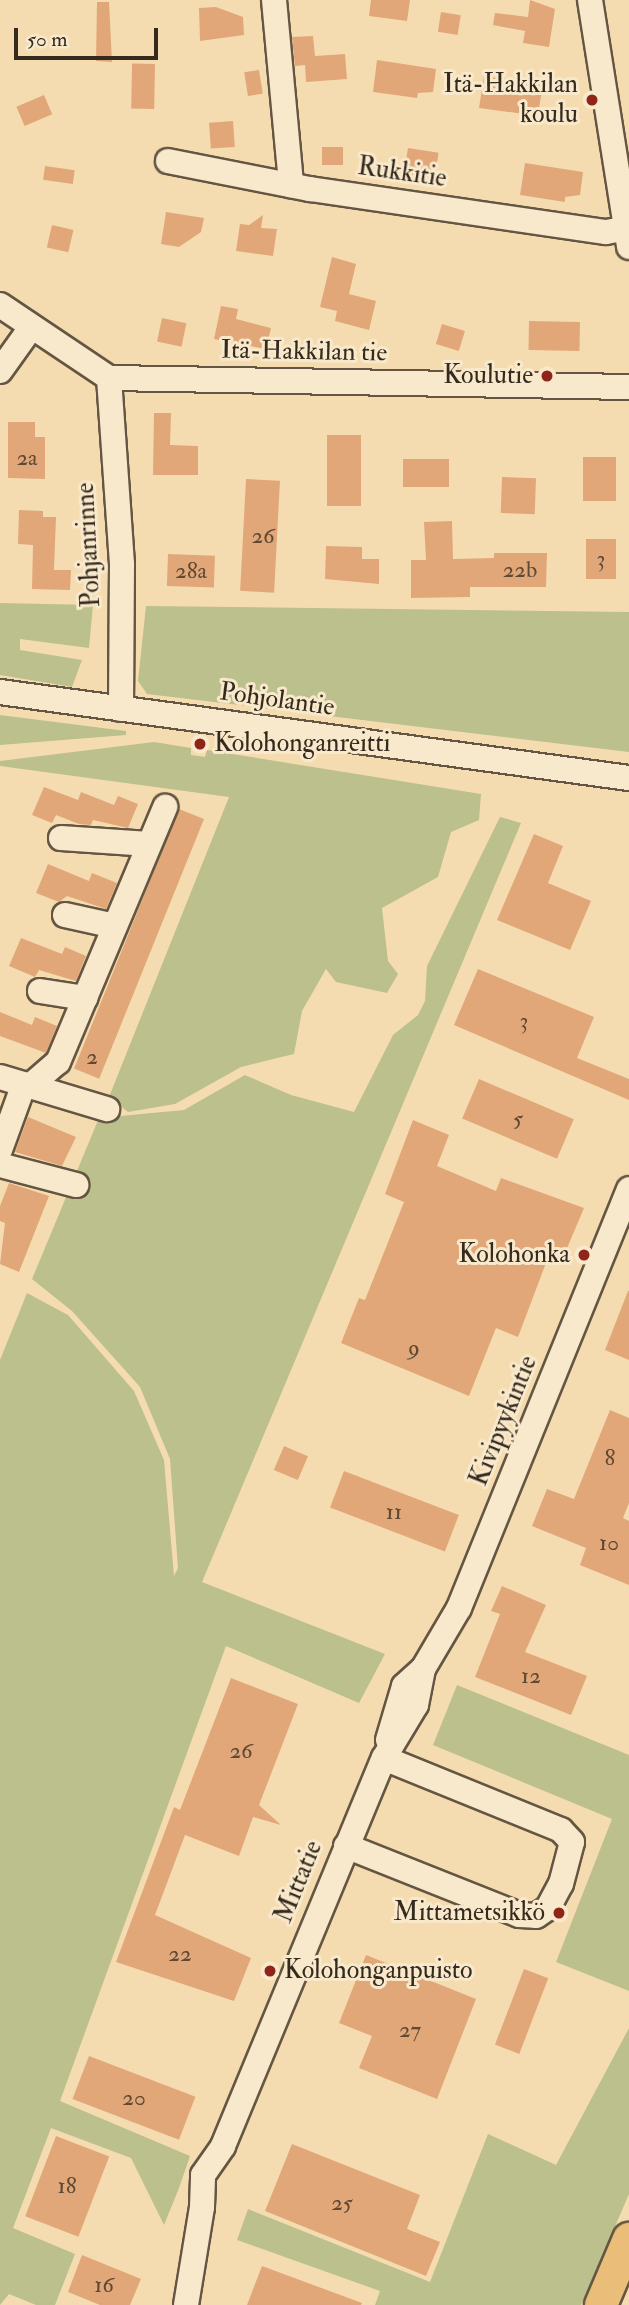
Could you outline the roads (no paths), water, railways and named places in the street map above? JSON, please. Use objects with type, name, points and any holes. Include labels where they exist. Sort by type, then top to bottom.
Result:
[{"type":"main road","points":[[601,2305],[629,2239]]},
{"type":"street","points":[[274,0],[292,186]]},
{"type":"street","points":[[590,0],[628,235]]},
{"type":"street","name":"Rukkitie","points":[[167,160],[292,186],[628,235]]},
{"type":"street","points":[[0,305],[30,329],[108,378]]},
{"type":"street","points":[[0,371],[30,329]]},
{"type":"street","name":"Itä-Hakkilan tie","points":[[108,378],[629,387]]},
{"type":"street","name":"Pohjanrinne","points":[[108,378],[122,564],[121,709]]},
{"type":"street","name":"Pohjolantie","points":[[8,693],[629,778]]},
{"type":"street","points":[[0,1150],[18,1082],[58,1062],[165,807]]},
{"type":"street","points":[[61,838],[149,844]]},
{"type":"street","points":[[65,915],[115,926]]},
{"type":"street","points":[[40,991],[85,998]]},
{"type":"street","points":[[18,1082],[107,1110]]},
{"type":"street","points":[[0,1165],[76,1185]]},
{"type":"street","name":"Kivipyykintie","points":[[407,1701],[459,1608],[496,1523],[629,1189]]},
{"type":"street","name":"Mittatie","points":[[186,2305],[202,2207],[203,2175],[223,2146],[407,1701]]},
{"type":"street","points":[[346,1846],[519,1915],[536,1916],[548,1908],[561,1884],[572,1842],[561,1830],[384,1758]]},
{"type":"place","name":"Itä-Hakkilan koulu","points":[[592,100]]},
{"type":"place","name":"Koulutie","points":[[547,376]]},
{"type":"place","name":"Kolohonganreitti","points":[[200,744]]},
{"type":"place","name":"Kolohonka","points":[[584,1255]]},
{"type":"place","name":"Mittametsikkö","points":[[559,1913]]},
{"type":"place","name":"Kolohonganpuisto","points":[[270,1971]]}]
